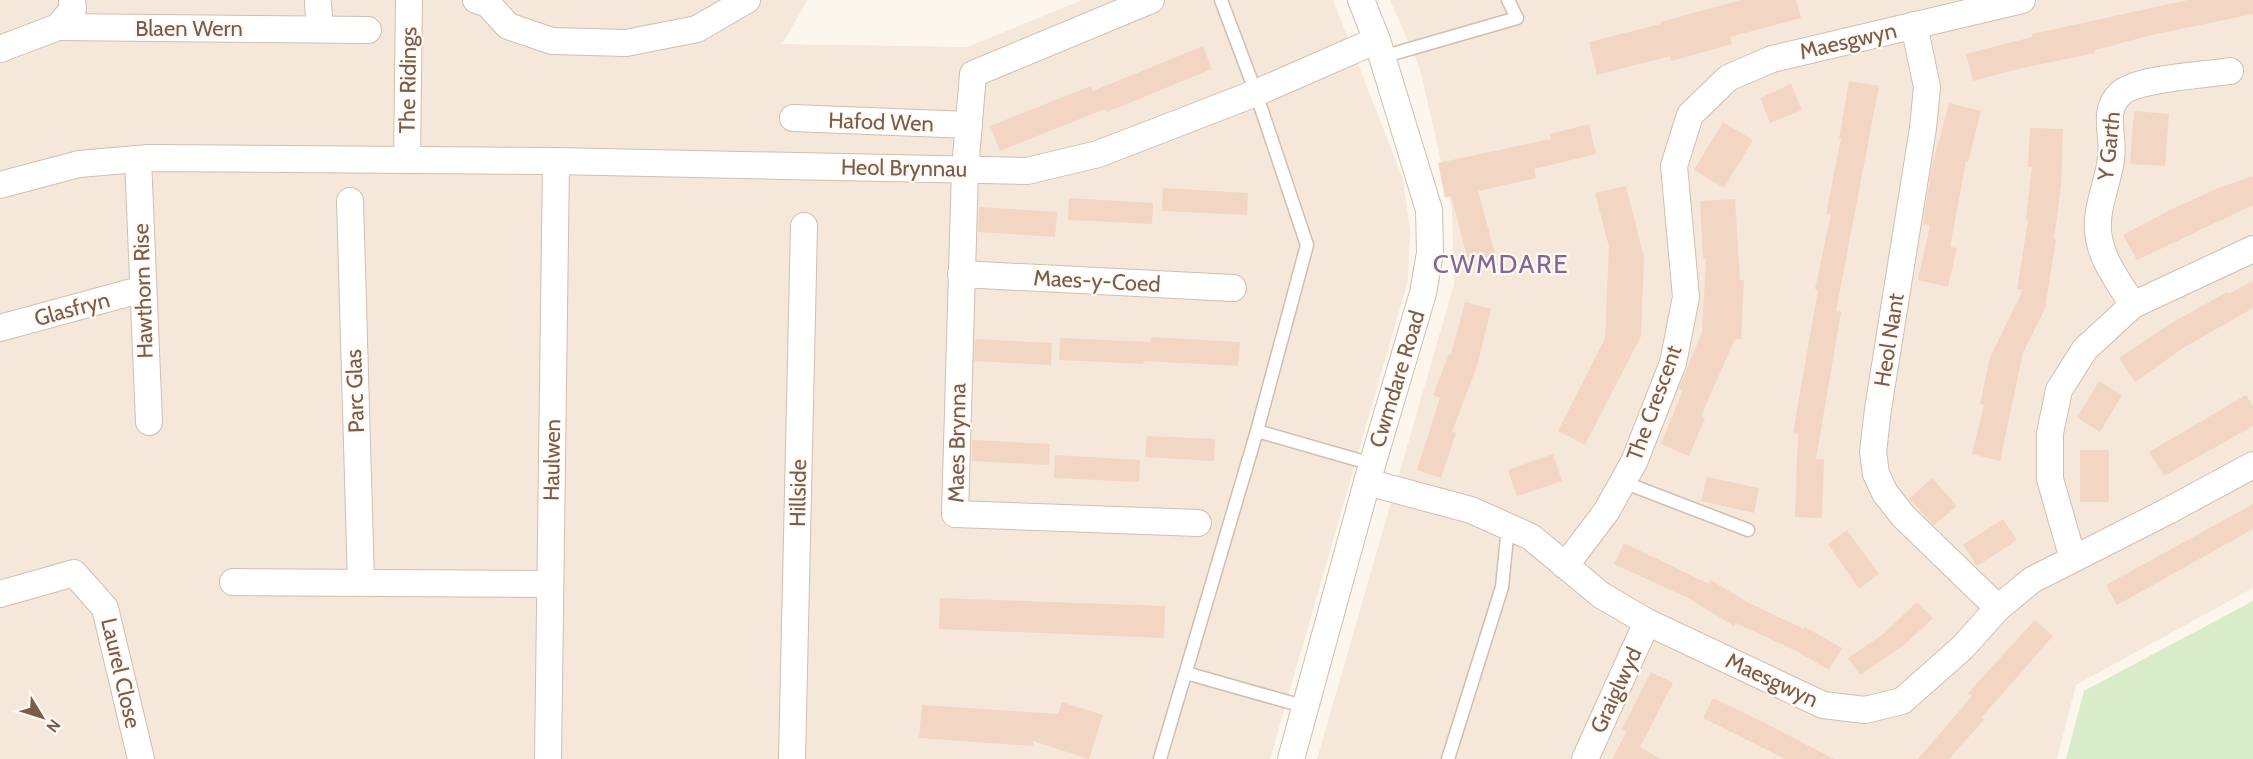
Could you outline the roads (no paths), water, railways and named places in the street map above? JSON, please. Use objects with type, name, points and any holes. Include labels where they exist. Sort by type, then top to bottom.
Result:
[{"type":"street","points":[[58,27],[73,9],[72,0]]},
{"type":"street","name":"The Ridings","points":[[407,160],[409,0]]},
{"type":"street","points":[[476,0],[488,4],[508,26],[552,41],[626,43],[697,29],[747,0]]},
{"type":"street","points":[[961,274],[965,169],[973,74],[1151,0]]},
{"type":"street","name":"Cwmdare Road","points":[[1291,759],[1369,473],[1423,293],[1430,253],[1428,210],[1379,48],[1361,0]]},
{"type":"street","name":"Maesgwyn","points":[[1690,115],[1728,78],[1772,58],[2022,0]]},
{"type":"street","points":[[318,4],[320,29]]},
{"type":"street","name":"Heol Nant","points":[[1914,25],[1927,87],[1923,128],[1878,409],[1873,452],[1876,474],[1885,493],[1903,516],[1998,608]]},
{"type":"street","name":"Blaen Wern","points":[[0,49],[58,27],[368,30]]},
{"type":"street","name":"Heol Brynnau","points":[[0,185],[79,164],[138,159],[556,161],[1027,171],[1098,154],[1379,48]]},
{"type":"street","name":"Y Garth","points":[[2133,305],[2106,262],[2098,231],[2101,202],[2112,158],[2110,106],[2121,92],[2141,83],[2230,71]]},
{"type":"street","name":"The Crescent","points":[[1565,566],[1606,512],[1634,462],[1673,363],[1686,297],[1674,166],[1690,115]]},
{"type":"street","name":"Hafod Wen","points":[[793,118],[969,125]]},
{"type":"street","name":"Hawthorn Rise","points":[[138,159],[149,422]]},
{"type":"street","name":"Haulwen","points":[[548,759],[556,161]]},
{"type":"street","name":"Parc Glas","points":[[350,201],[361,582]]},
{"type":"street","name":"Hillside","points":[[792,759],[804,226]]},
{"type":"street","points":[[2073,559],[2050,479],[2050,433],[2059,390],[2085,349],[2133,305],[2253,249]]},
{"type":"street","name":"Maes-y-Coed","points":[[961,274],[1233,288]]},
{"type":"street","name":"Maes Brynna","points":[[961,274],[955,514],[1198,523]]},
{"type":"street","name":"Glasfryn","points":[[0,328],[143,289]]},
{"type":"street","name":"Maesgwyn","points":[[1369,473],[1471,510],[1531,537],[1601,595],[1647,621],[1823,705],[1865,710],[1902,701],[1963,647],[1998,608],[2032,580],[2253,465]]},
{"type":"street","name":"Laurel Close","points":[[0,594],[74,573],[105,608],[132,757]]},
{"type":"street","points":[[233,582],[550,584]]},
{"type":"street","name":"Graiglwyd","points":[[1585,759],[1647,621]]},
{"type":"lane","points":[[1160,759],[1257,431],[1307,245],[1256,93],[1221,0]]},
{"type":"lane","points":[[1379,48],[1516,18],[1508,0]]},
{"type":"lane","points":[[1257,431],[1369,473]]},
{"type":"lane","points":[[1623,482],[1748,530]]},
{"type":"lane","points":[[1448,759],[1502,587],[1508,527]]},
{"type":"lane","points":[[1186,673],[1306,707]]},
{"type":"district","name":"CWMDARE","points":[[1501,264]]}]
